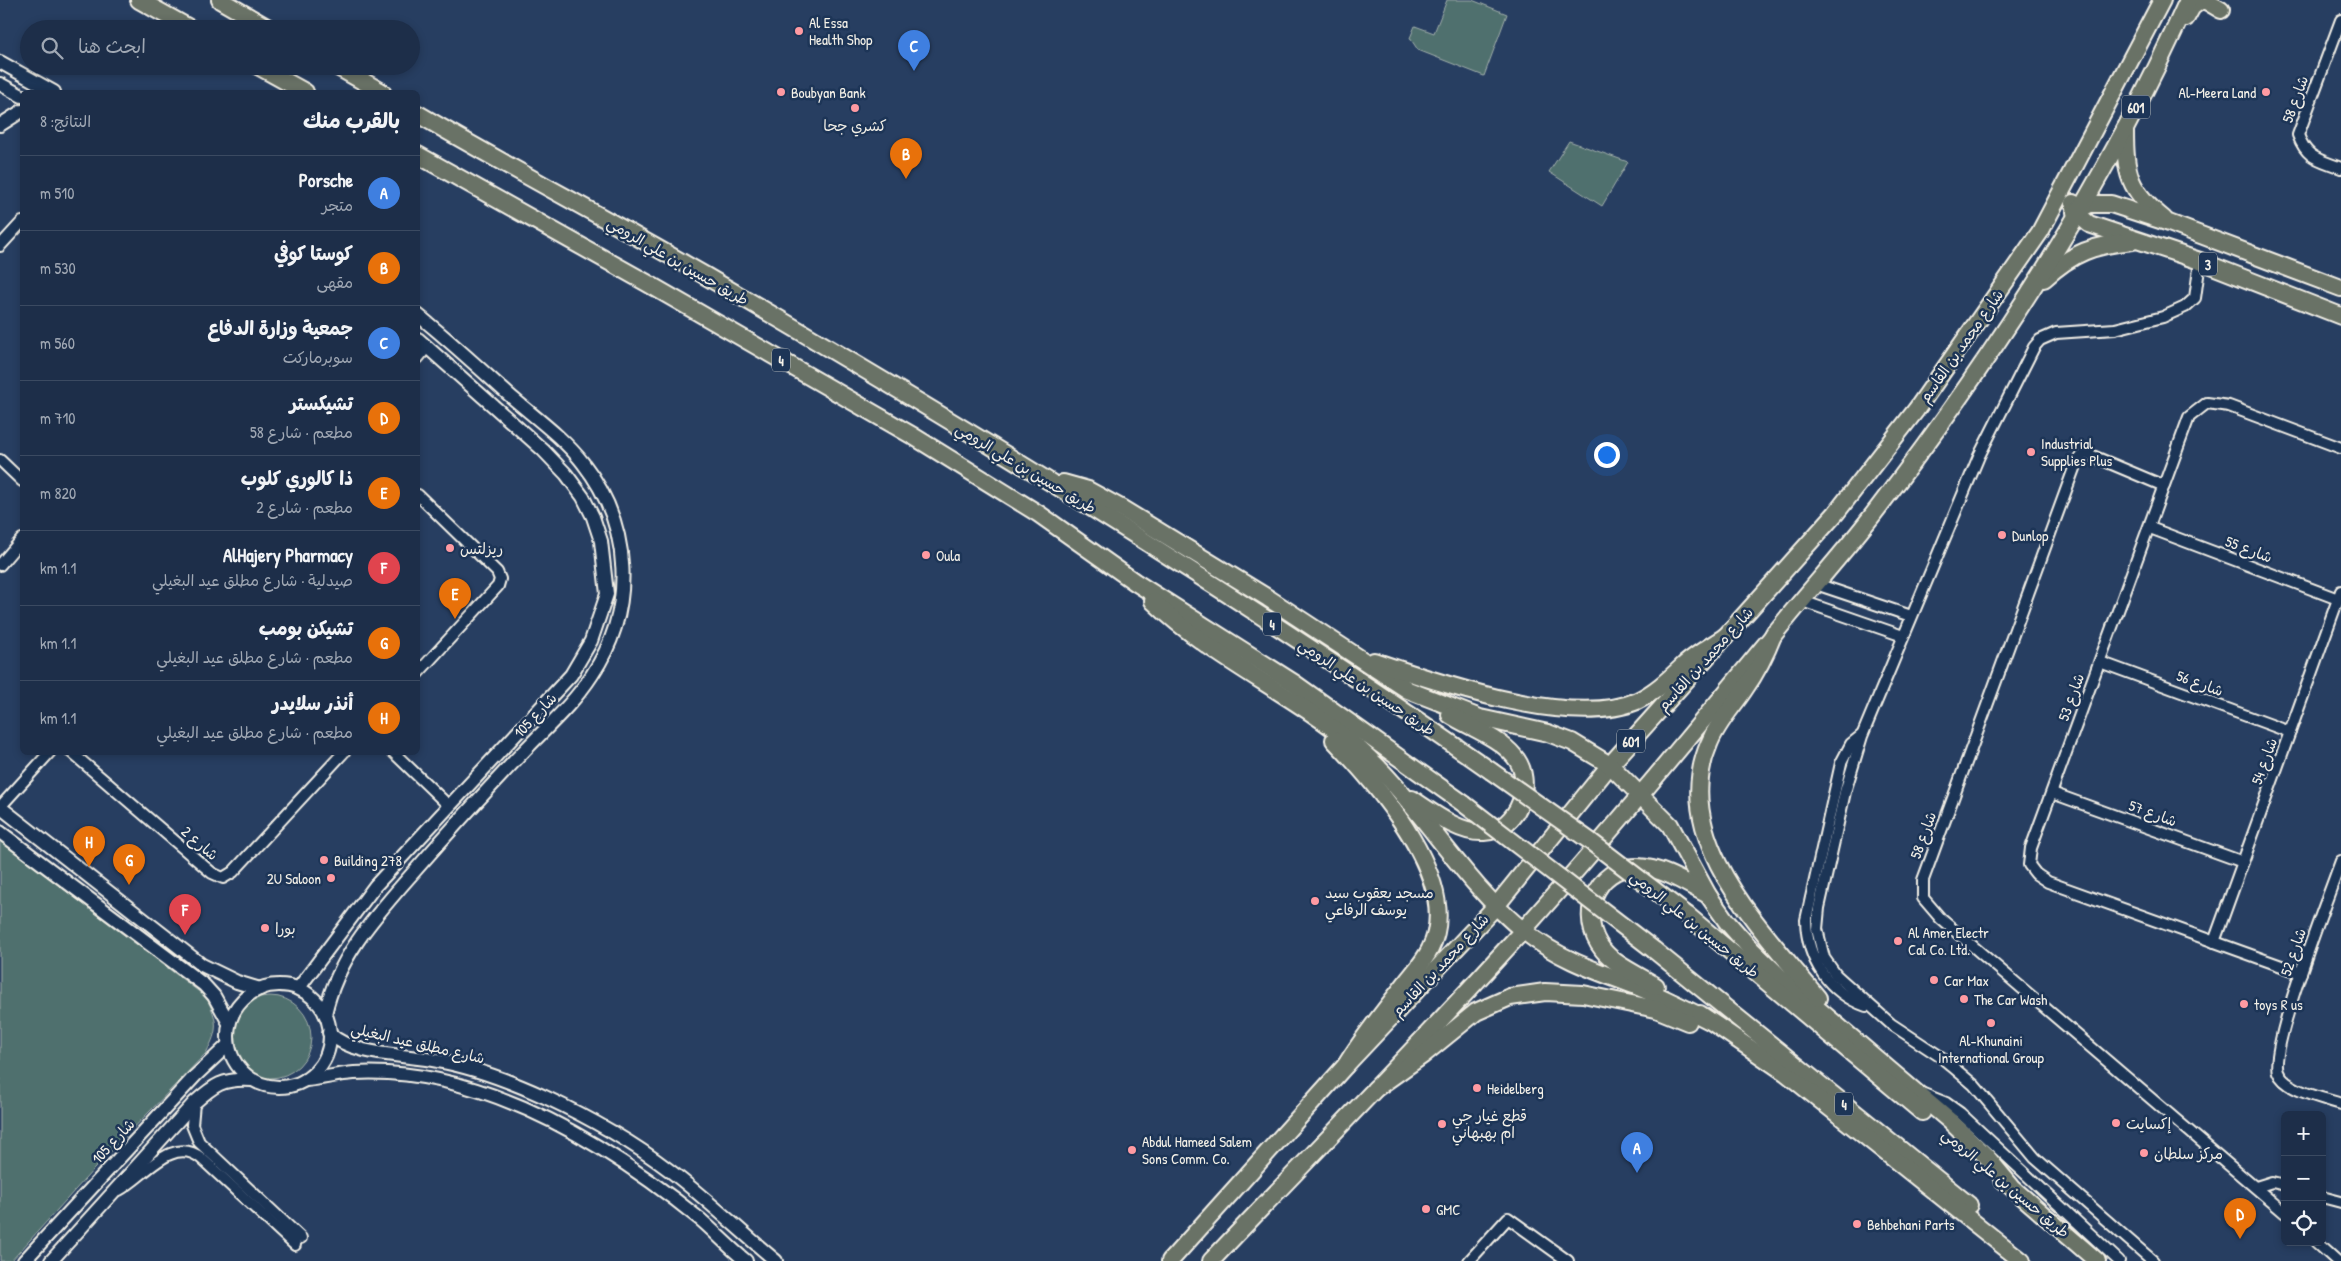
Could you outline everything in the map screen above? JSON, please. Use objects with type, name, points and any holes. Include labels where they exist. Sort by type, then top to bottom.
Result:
[{"type":"main road","points":[[140,0],[175,20]]},
{"type":"main road","points":[[220,0],[254,20]]},
{"type":"main road","name":"شارع محمد بن القاسم","points":[[1170,1261],[1346,1065],[1496,906],[1610,765],[1836,513],[1916,410],[2040,232],[2162,0]]},
{"type":"main road","name":"شارع محمد بن القاسم","points":[[1211,1261],[1523,931],[1640,797],[1878,509],[1995,346],[2029,292],[2125,128],[2169,42],[2188,0]]},
{"type":"main road","points":[[2169,42],[2196,3],[2206,1],[2221,10]]},
{"type":"main road","points":[[274,75],[301,90]]},
{"type":"main road","points":[[352,75],[378,90]]},
{"type":"main road","name":"طريق حسين بن علي الرومي","points":[[420,115],[703,274],[1051,481],[1390,700],[1597,847],[1687,915],[2011,1186],[2097,1261]]},
{"type":"main road","points":[[2125,128],[2125,161],[2131,182],[2140,197],[2169,223]]},
{"type":"main road","name":"طريق حسين بن علي الرومي","points":[[420,156],[647,283],[913,436],[1039,514],[1135,582],[1294,682],[1464,804],[1654,950],[1971,1207],[2032,1261]]},
{"type":"main road","points":[[2040,232],[2058,218],[2077,212],[2070,192],[2072,174]]},
{"type":"main road","name":"3","points":[[2341,288],[2169,223],[2111,204],[2090,204],[2077,212],[2089,224],[2200,261],[2341,316]]},
{"type":"main road","points":[[2029,292],[2058,265],[2074,255],[2108,244],[2140,240]]},
{"type":"main road","points":[[1051,481],[1070,484],[1088,490],[1121,508],[1268,598],[1408,690],[1502,744],[1516,757],[1524,775],[1524,794],[1516,812],[1503,825],[1485,832],[1467,830],[1443,818],[1398,789]]},
{"type":"main road","points":[[1135,582],[1169,617],[1188,632],[1230,662],[1304,708],[1354,745],[1398,789],[1496,906],[1545,948],[1571,962],[1652,993],[1708,1020]]},
{"type":"main road","points":[[1774,633],[1754,676],[1720,722],[1708,744],[1700,780],[1702,814],[1716,856],[1747,912],[1835,1022]]},
{"type":"main road","points":[[1346,650],[1434,680],[1499,698],[1544,706],[1599,708],[1624,705],[1648,695],[1686,663],[1726,636]]},
{"type":"main road","points":[[1408,690],[1480,718],[1548,733],[1572,742],[1610,765],[1670,825],[1708,895],[1727,922],[1750,948],[1778,975],[1968,1138],[2011,1186]]},
{"type":"main road","points":[[1304,708],[1354,761],[1386,800],[1423,860],[1438,899],[1438,925],[1430,949],[1361,1040],[1346,1065]]},
{"type":"main road","points":[[1708,895],[1671,875],[1654,869],[1638,867],[1621,870],[1607,878],[1596,890],[1590,906],[1589,922],[1594,938],[1604,952],[1618,963],[1708,1020],[1786,1073],[2022,1261]]},
{"type":"main road","points":[[1374,1089],[1423,1055],[1476,1012],[1510,997],[1550,992],[1599,996],[1676,1016],[1786,1073]]},
{"type":"street","name":"شارع 58","points":[[2341,20],[2298,134],[2303,147],[2311,157],[2341,168]]},
{"type":"street","points":[[0,62],[20,73]]},
{"type":"street","points":[[23,75],[50,90]]},
{"type":"street","points":[[0,84],[20,95]]},
{"type":"street","points":[[0,125],[20,112]]},
{"type":"street","points":[[0,246],[20,224]]},
{"type":"street","points":[[2153,1261],[2035,1158],[1992,1104],[1958,1070],[1872,1008],[1829,967],[1820,949],[1817,929],[1819,908],[1843,802],[1862,736],[1902,636],[1979,456],[2034,347],[2040,340],[2056,333],[2115,329],[2162,317],[2185,307],[2192,302],[2196,294],[2200,261]]},
{"type":"street","name":"شارع 105","points":[[325,1014],[330,992],[339,970],[359,937],[377,914],[464,814],[563,710],[591,677],[609,648],[619,620],[624,584],[620,547],[614,521],[601,490],[583,463],[531,413],[420,317]]},
{"type":"street","name":"شارع 105","points":[[298,989],[375,886],[448,805],[550,698],[580,662],[591,641],[607,594],[601,541],[593,517],[583,497],[566,474],[544,450],[422,343]]},
{"type":"street","name":"شارع 53","points":[[2301,973],[2048,882],[2036,874],[2029,865],[2031,848],[2150,528],[2189,417],[2207,403],[2229,406],[2341,448]]},
{"type":"street","points":[[519,429],[529,425],[531,413]]},
{"type":"street","name":"شارع 58","points":[[2164,486],[2088,454],[2081,456],[2076,463],[1923,880],[1923,898],[1949,925],[2281,1209]]},
{"type":"street","points":[[0,460],[20,479]]},
{"type":"street","points":[[420,497],[497,572],[500,580],[498,586],[420,671]]},
{"type":"street","name":"شارع 55","points":[[2150,528],[2340,595]]},
{"type":"street","points":[[0,564],[20,541]]},
{"type":"street","points":[[1816,584],[1911,616]]},
{"type":"street","name":"شارع 54","points":[[2214,942],[2340,595]]},
{"type":"street","points":[[1802,601],[1902,636]]},
{"type":"street","name":"شارع 56","points":[[2100,662],[2290,732]]},
{"type":"street","points":[[550,698],[558,701],[563,710]]},
{"type":"street","points":[[47,755],[0,807],[202,965],[237,982],[260,989]]},
{"type":"street","name":"شارع 2","points":[[74,755],[212,873],[222,878],[233,872],[341,755]]},
{"type":"street","points":[[396,755],[448,805]]},
{"type":"street","name":"شارع 57","points":[[2052,793],[2243,862]]},
{"type":"street","points":[[0,832],[204,985],[214,996],[229,1023]]},
{"type":"street","name":"شارع 52","points":[[2341,862],[2301,973],[2277,1053],[2278,1072],[2287,1082],[2302,1091],[2341,1104]]},
{"type":"street","points":[[51,1261],[194,1103],[217,1084],[236,1078],[278,1087],[292,1086],[305,1080],[316,1071],[324,1060],[328,1047],[329,1033],[325,1014],[314,1000],[298,989],[273,986],[260,989],[246,996],[236,1008],[229,1023],[228,1045],[233,1059],[252,1080]]},
{"type":"street","name":"شارع مطلق عيد البغيلي","points":[[329,1033],[336,1040],[352,1047],[438,1061],[487,1075],[544,1097],[595,1122],[669,1170],[776,1261]]},
{"type":"street","name":"شارع 105","points":[[24,1261],[195,1076],[228,1045]]},
{"type":"street","points":[[305,1080],[354,1073],[434,1079],[481,1093],[538,1114],[584,1138],[630,1166],[702,1221],[746,1261]]},
{"type":"street","points":[[1915,1092],[1936,1098],[1954,1107],[2119,1261]]},
{"type":"street","points":[[113,1192],[139,1177],[172,1152],[191,1152],[201,1158],[298,1242],[199,1142],[192,1125],[194,1103]]},
{"type":"street","points":[[2256,1186],[2272,1182],[2281,1184]]},
{"type":"street","points":[[2326,1197],[2341,1202]]},
{"type":"street","points":[[677,1202],[693,1206],[747,1252],[752,1253],[760,1248]]},
{"type":"street","points":[[1468,1261],[1508,1218],[1568,1261]]},
{"type":"street","points":[[2320,1246],[2336,1261]]},
{"type":"green space","points":[[1447,0],[1472,0],[1507,14],[1484,76],[1418,50],[1410,38],[1415,26],[1434,33]]},
{"type":"green space","points":[[1569,141],[1628,162],[1602,206],[1549,172]]},
{"type":"green space","points":[[0,841],[206,997],[215,1019],[215,1031],[206,1053],[94,1169],[11,1261],[0,1261]]},
{"type":"green space","points":[[270,996],[286,999],[299,1008],[308,1021],[311,1037],[308,1053],[299,1066],[286,1075],[270,1078],[254,1075],[241,1066],[232,1053],[229,1037],[232,1021],[241,1008],[254,999]]},
{"type":"place","name":"Al Essa Health Shop","points":[[799,31]]},
{"type":"place","name":"جمعية وزارة الدفاع","points":[[914,71]]},
{"type":"place","name":"Boubyan Bank","points":[[781,92]]},
{"type":"place","name":"Al-Meera Land","points":[[2266,92]]},
{"type":"place","name":"كشري جحا","points":[[855,108]]},
{"type":"place","name":"كوستا كوفي","points":[[906,179]]},
{"type":"place","name":"Industrial Supplies Plus","points":[[2031,452]]},
{"type":"place","name":"Dunlop","points":[[2002,535]]},
{"type":"place","name":"ريزلتس","points":[[450,548]]},
{"type":"place","name":"Oula","points":[[926,555]]},
{"type":"place","name":"ذا كالوري كلوب","points":[[455,619]]},
{"type":"place","name":"Building 278","points":[[324,860]]},
{"type":"place","name":"أنذر سلايدر","points":[[89,867]]},
{"type":"place","name":"2U Saloon","points":[[331,878]]},
{"type":"place","name":"تشيكن بومب","points":[[129,885]]},
{"type":"place","name":"مسجد يعقوب سيد يوسف الرفاعي","points":[[1315,901]]},
{"type":"place","name":"بورا","points":[[265,928]]},
{"type":"place","name":"AlHajery Pharmacy","points":[[185,935]]},
{"type":"place","name":"Al Amer Electr Cal Co. Ltd.","points":[[1898,941]]},
{"type":"place","name":"Car Max","points":[[1934,980]]},
{"type":"place","name":"The Car Wash","points":[[1964,999]]},
{"type":"place","name":"toys R us","points":[[2244,1004]]},
{"type":"place","name":"Al-Khunaini International Group","points":[[1991,1023]]},
{"type":"place","name":"Heidelberg","points":[[1477,1088]]},
{"type":"place","name":"إكسايت","points":[[2116,1123]]},
{"type":"place","name":"قطع غيار جي ام بهبهاني","points":[[1442,1124]]},
{"type":"place","name":"Abdul Hameed Salem Sons Comm. Co.","points":[[1132,1150]]},
{"type":"place","name":"مركز سلطان","points":[[2144,1153]]},
{"type":"place","name":"Porsche","points":[[1637,1173]]},
{"type":"place","name":"GMC","points":[[1426,1209]]},
{"type":"place","name":"Behbehani Parts","points":[[1857,1224]]},
{"type":"place","name":"تشيكستر","points":[[2240,1239]]}]
